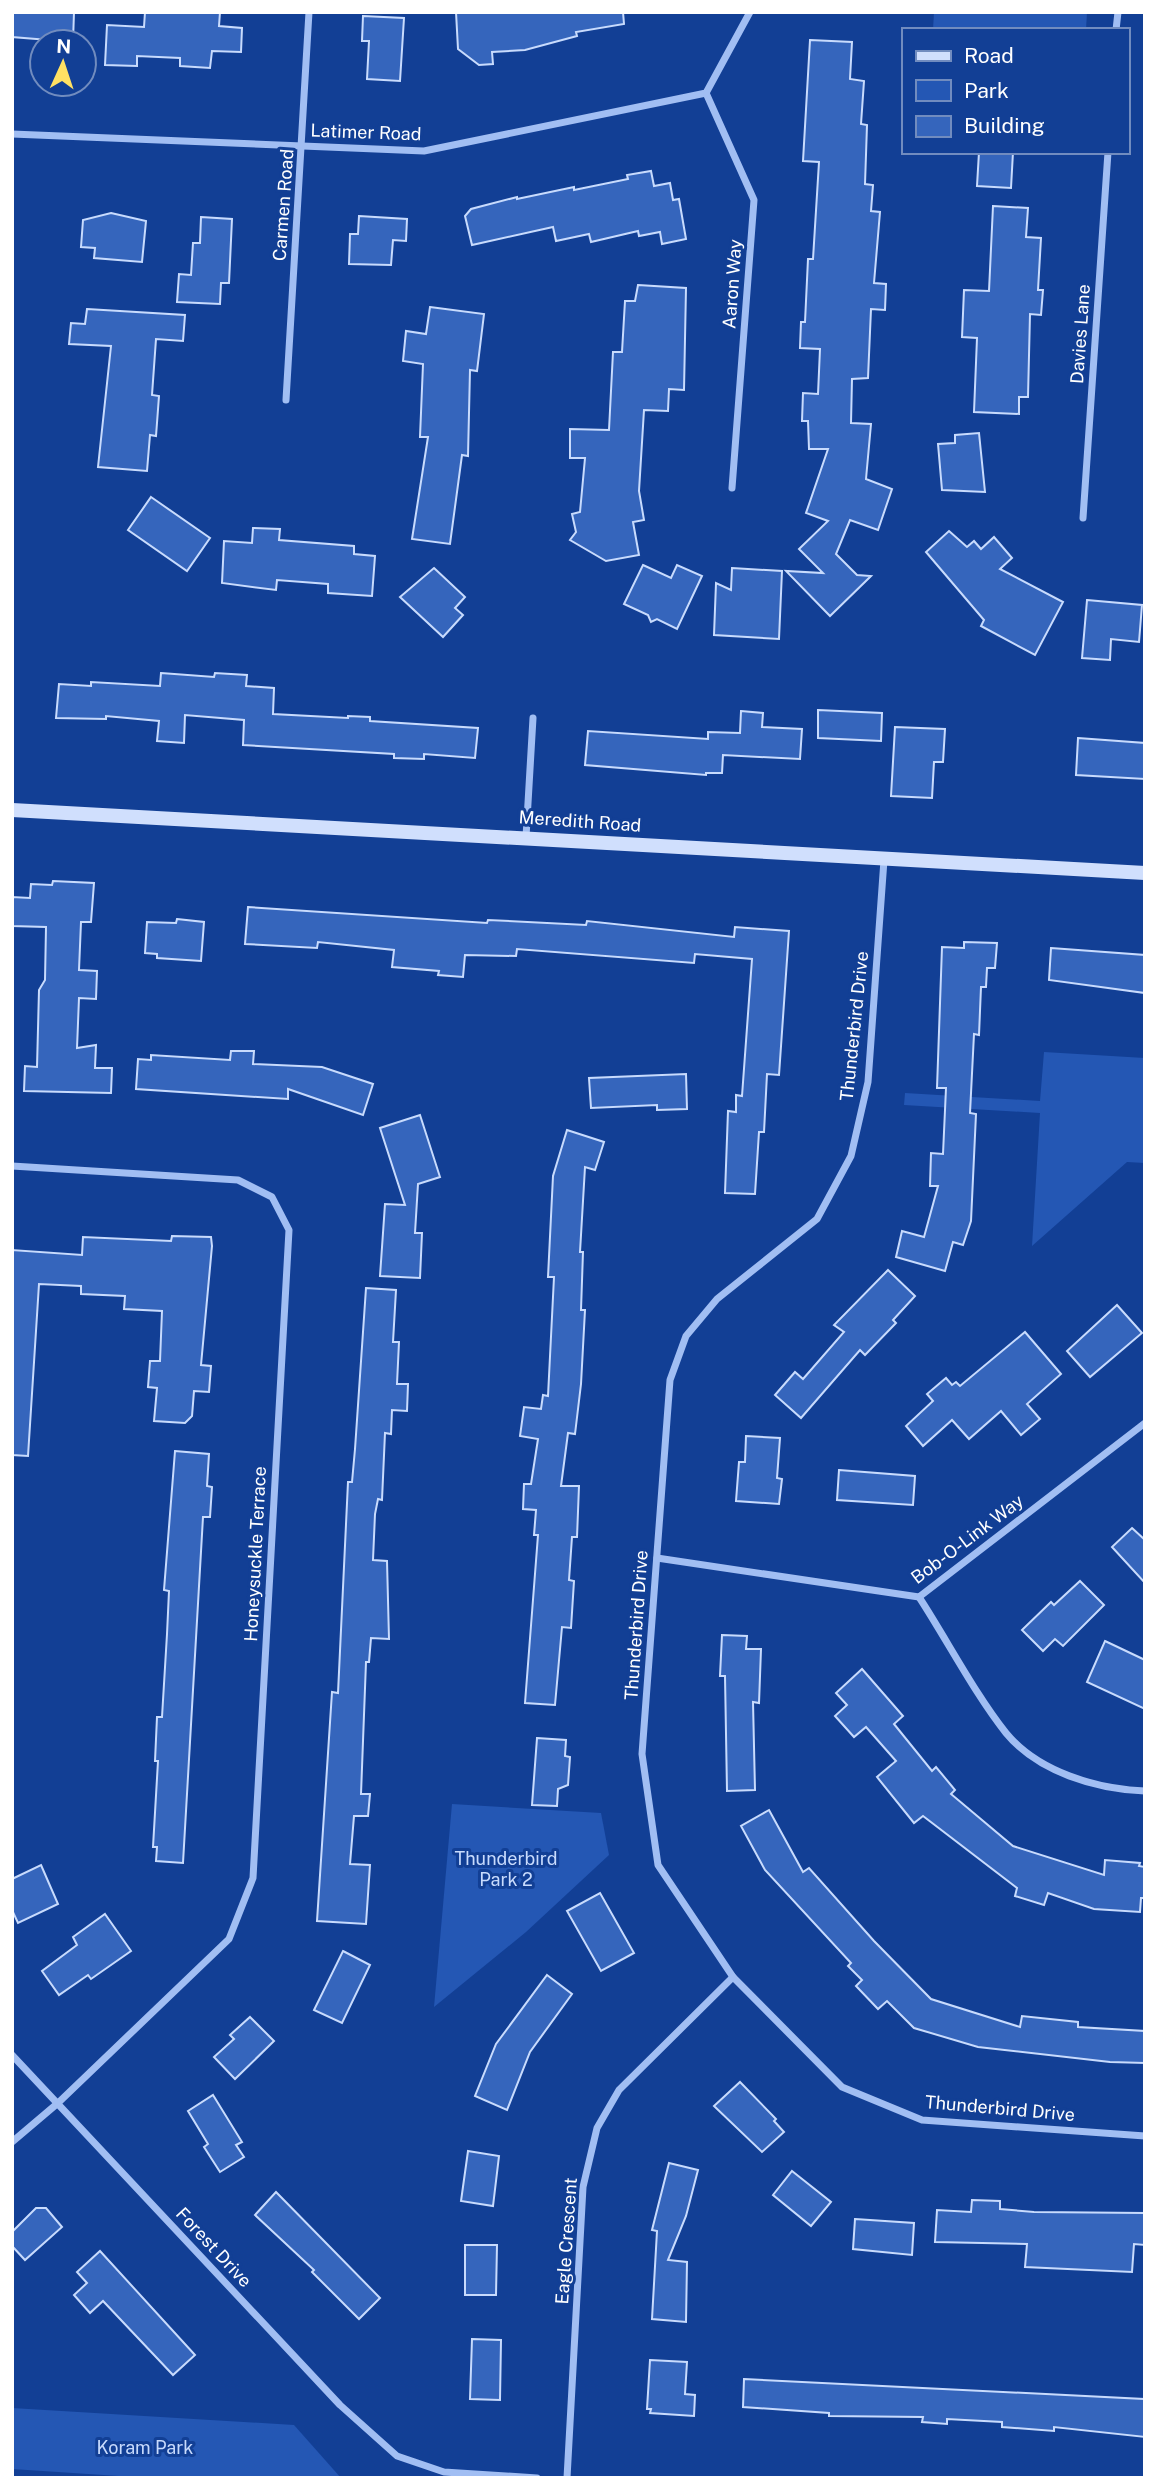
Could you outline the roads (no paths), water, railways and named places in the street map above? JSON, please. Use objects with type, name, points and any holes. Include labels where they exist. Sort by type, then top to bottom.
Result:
[{"type":"street","name":"Carmen Road","points":[[286,400],[309,12]]},
{"type":"street","points":[[706,93],[750,12]]},
{"type":"street","name":"Latimer Road","points":[[12,134],[424,151],[706,93]]},
{"type":"street","name":"Aaron Way","points":[[706,93],[754,200],[732,488]]},
{"type":"street","name":"Davies Lane","points":[[1083,518],[1108,154]]},
{"type":"street","points":[[526,837],[533,718]]},
{"type":"street","name":"Meredith Road","points":[[12,810],[1145,873]]},
{"type":"street","name":"Thunderbird Drive","points":[[884,860],[868,1082],[851,1156],[817,1219],[717,1299],[686,1336],[670,1380],[642,1754],[658,1865],[733,1977],[842,2087],[922,2120],[1145,2136]]},
{"type":"street","name":"Honeysuckle Terrace","points":[[12,1166],[238,1180],[272,1197],[289,1230],[253,1878],[229,1939],[58,2103],[12,2143]]},
{"type":"street","name":"Bob-O-Link Way","points":[[657,1558],[919,1597],[1145,1423]]},
{"type":"street","points":[[919,1597],[1007,1734],[1050,1768],[1112,1789],[1145,1791]]},
{"type":"street","name":"Eagle Crescent","points":[[567,2478],[583,2187],[597,2128],[619,2090],[733,1977]]},
{"type":"street","name":"Forest Drive","points":[[12,2055],[340,2405],[397,2456],[444,2472],[537,2478]]},
{"type":"park label","name":"Thunderbird Park 2","points":[[506,1868]]},
{"type":"park label","name":"Koram Park","points":[[145,2447]]}]
